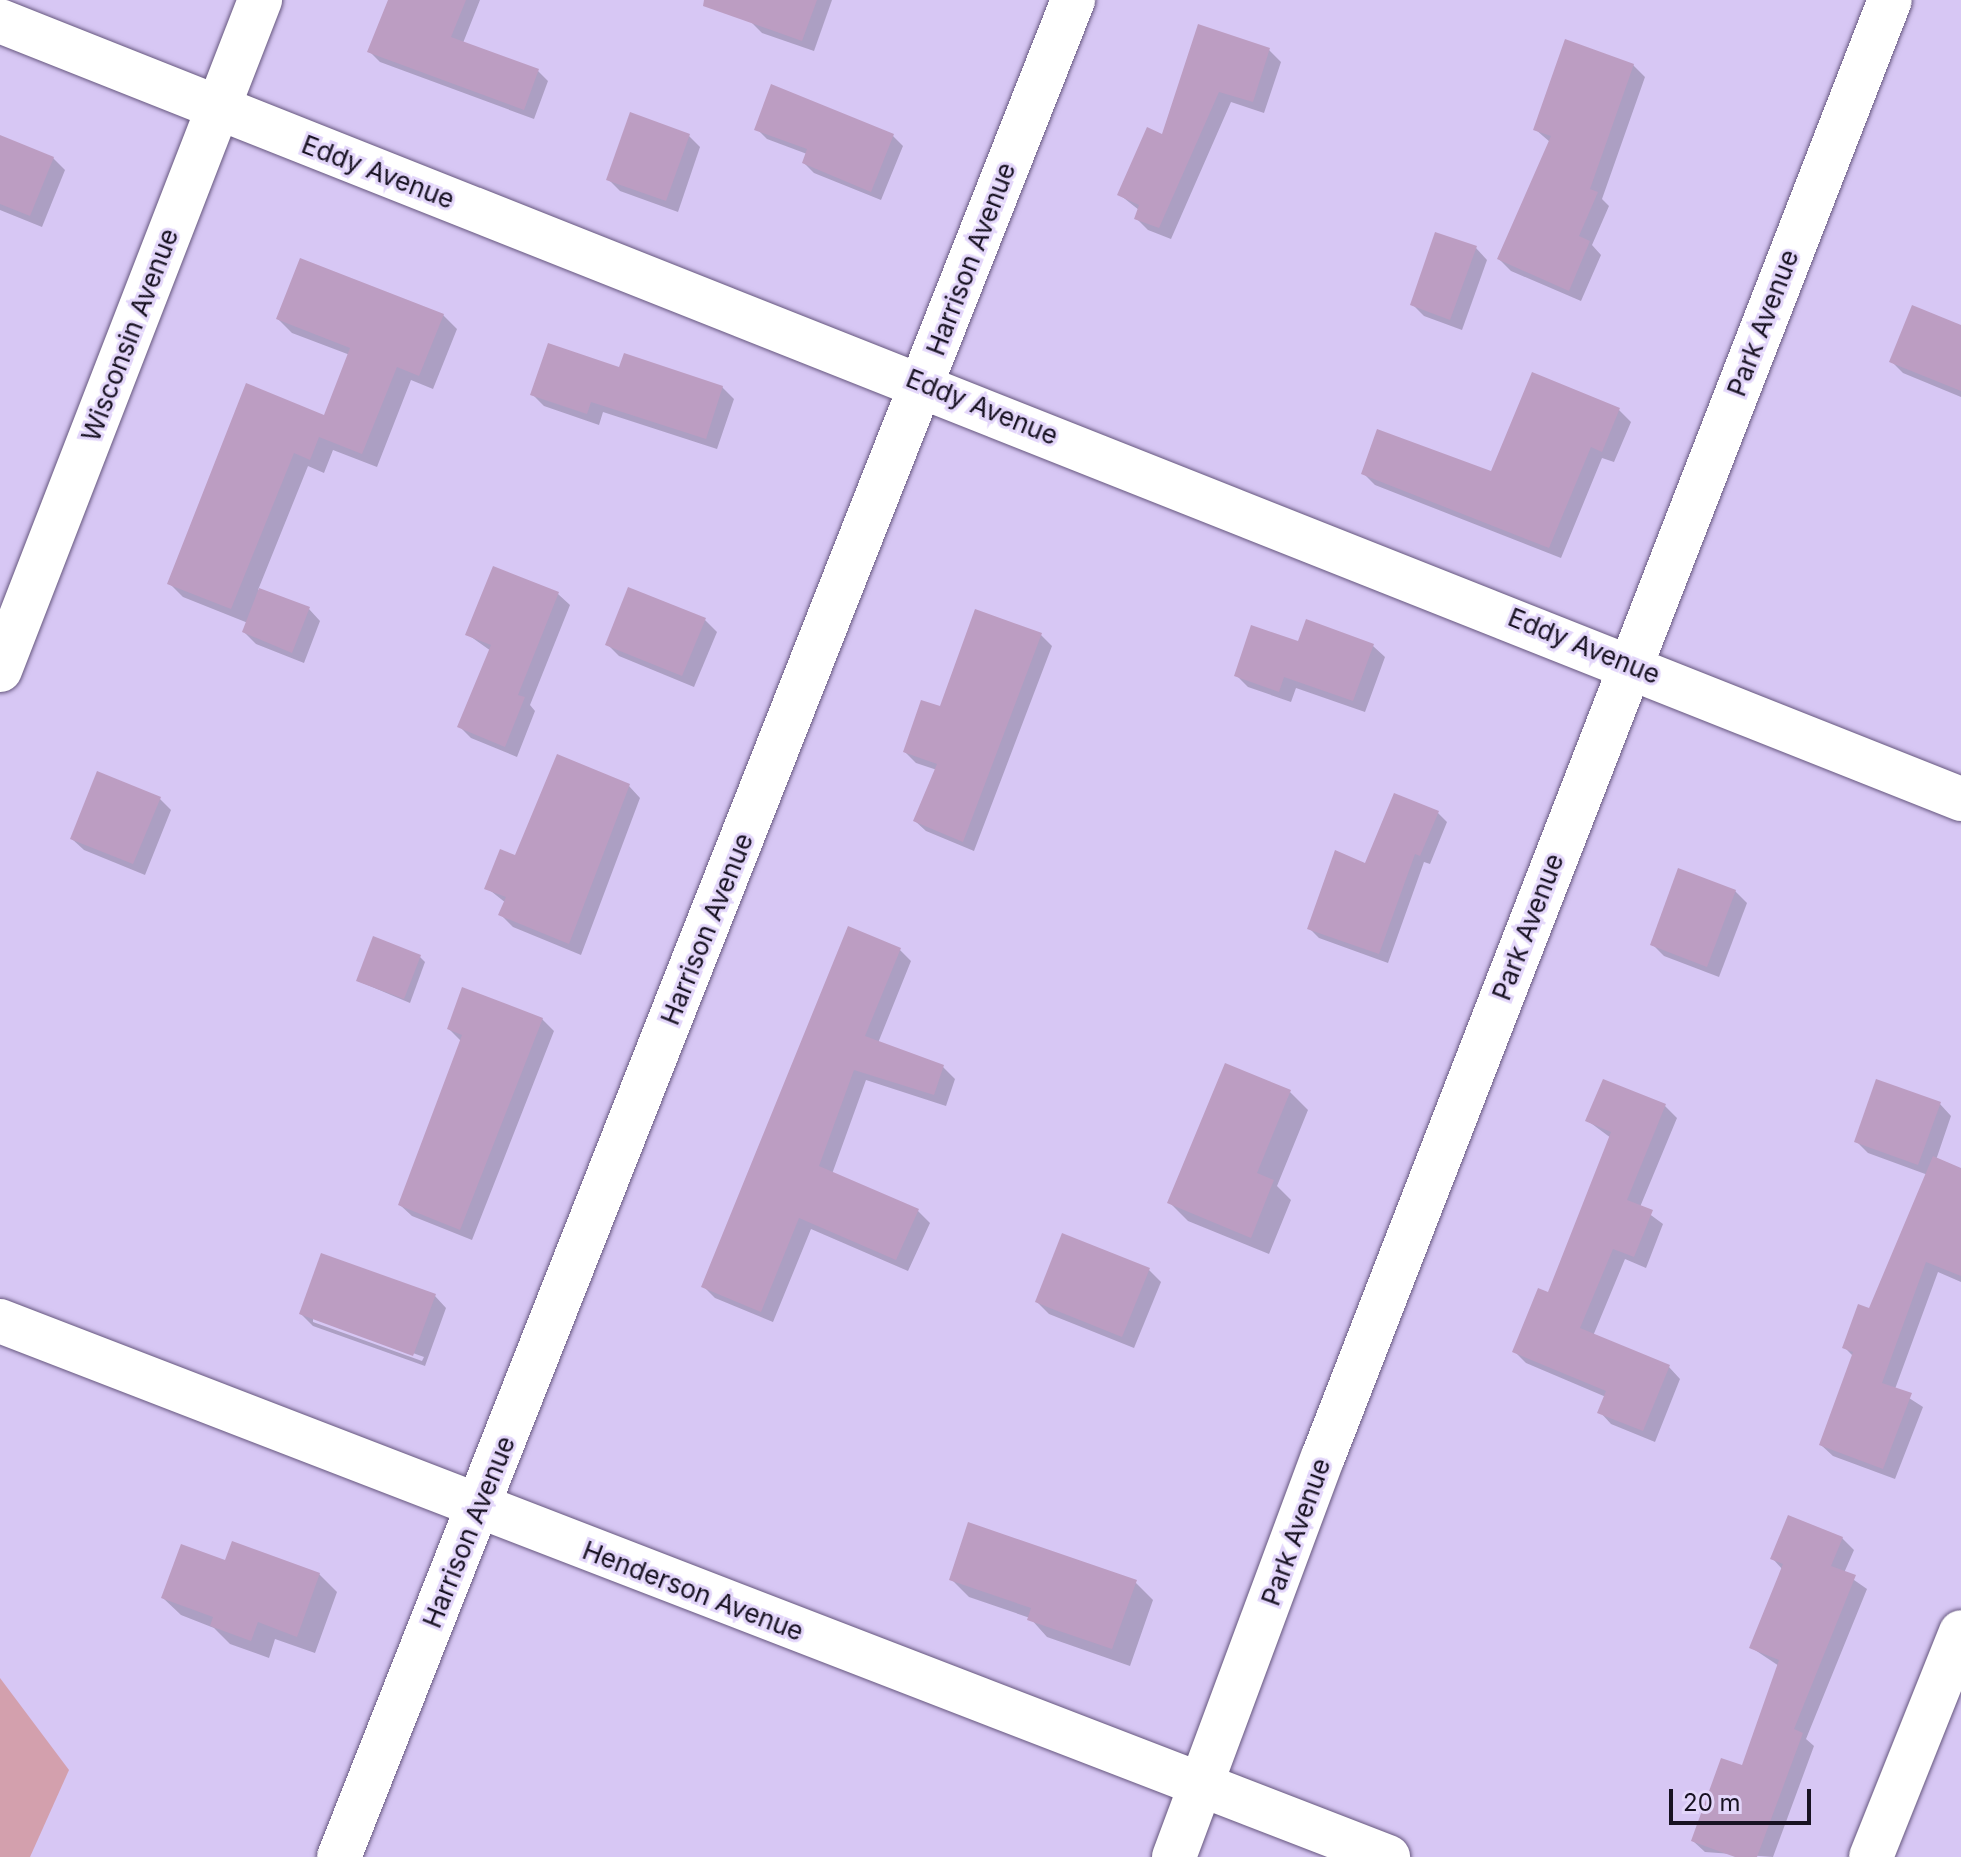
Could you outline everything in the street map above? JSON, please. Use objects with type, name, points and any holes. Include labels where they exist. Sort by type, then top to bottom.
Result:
[{"type":"street","name":"Wisconsin Avenue","points":[[0,670],[260,0]]},
{"type":"street","name":"Harrison Avenue","points":[[339,1857],[1073,0]]},
{"type":"street","name":"Park Avenue","points":[[1174,1857],[1629,664],[1890,0]]},
{"type":"street","name":"Eddy Avenue","points":[[0,21],[217,110],[922,383],[1961,799]]},
{"type":"street","name":"Henderson Avenue","points":[[0,1321],[478,1509],[1388,1857]]},
{"type":"street","points":[[1871,1857],[1961,1632]]},
{"type":"shaded area","points":[[0,1678],[69,1770],[30,1857],[0,1857]]},
{"type":"building","points":[[388,0],[466,0],[451,37],[539,69],[524,110],[367,52]]},
{"type":"building","points":[[704,0],[817,0],[802,41],[703,6]]},
{"type":"building","points":[[1198,24],[1270,48],[1253,102],[1219,92],[1159,228],[1134,219],[1139,205],[1117,195],[1147,127],[1162,134]]},
{"type":"building","points":[[1565,39],[1634,64],[1590,189],[1598,192],[1579,236],[1590,241],[1569,291],[1497,259],[1551,136],[1533,130]]},
{"type":"building","points":[[771,84],[894,134],[871,192],[802,163],[807,149],[754,130]]},
{"type":"building","points":[[630,112],[690,134],[666,201],[606,180]]},
{"type":"building","points":[[0,135],[54,157],[30,216],[0,204]]},
{"type":"building","points":[[1435,232],[1477,246],[1450,320],[1410,305]]},
{"type":"building","points":[[300,258],[444,314],[419,376],[397,367],[362,454],[319,437],[310,460],[294,453],[231,609],[167,584],[246,383],[324,415],[350,348],[276,319]]},
{"type":"building","points":[[1912,305],[1961,325],[1961,391],[1889,362]]},
{"type":"building","points":[[548,343],[619,367],[624,353],[723,386],[706,439],[591,402],[587,414],[530,395]]},
{"type":"building","points":[[1532,372],[1620,408],[1602,452],[1591,447],[1549,548],[1361,474],[1377,429],[1491,471]]},
{"type":"building","points":[[493,566],[559,592],[518,695],[525,697],[505,747],[457,727],[491,645],[465,635]]},
{"type":"building","points":[[628,587],[706,618],[682,676],[605,645]]},
{"type":"building","points":[[259,588],[310,607],[292,653],[242,632]]},
{"type":"building","points":[[975,609],[1042,633],[963,842],[913,821],[937,764],[903,752],[921,700],[940,706]]},
{"type":"building","points":[[1306,619],[1374,644],[1353,701],[1284,677],[1279,692],[1234,676],[1251,625],[1298,641]]},
{"type":"building","points":[[557,754],[630,784],[569,944],[498,915],[506,897],[484,889],[500,849],[515,855]]},
{"type":"building","points":[[97,771],[161,797],[133,864],[70,839]]},
{"type":"building","points":[[1394,793],[1439,811],[1420,856],[1415,854],[1379,954],[1307,929],[1335,850],[1365,863]]},
{"type":"building","points":[[1678,868],[1736,890],[1707,967],[1650,945]]},
{"type":"building","points":[[848,926],[901,948],[865,1036],[944,1065],[934,1095],[854,1070],[819,1166],[919,1209],[896,1260],[799,1218],[761,1312],[701,1287]]},
{"type":"building","points":[[373,936],[421,955],[404,999],[356,981]]},
{"type":"building","points":[[462,987],[543,1018],[460,1230],[398,1205],[462,1035],[447,1029]]},
{"type":"building","points":[[1225,1063],[1291,1090],[1257,1173],[1274,1180],[1251,1238],[1167,1203]]},
{"type":"building","points":[[1603,1079],[1666,1104],[1627,1200],[1653,1210],[1634,1257],[1613,1249],[1580,1328],[1670,1365],[1643,1431],[1597,1413],[1606,1391],[1512,1352],[1538,1288],[1548,1292],[1611,1132],[1585,1121]]},
{"type":"building","points":[[1876,1079],[1941,1102],[1918,1165],[1854,1142]]},
{"type":"building","points":[[1933,1156],[1961,1168],[1961,1276],[1926,1262],[1882,1383],[1912,1393],[1883,1469],[1819,1445],[1853,1352],[1842,1348],[1858,1304],[1869,1308]]},
{"type":"building","points":[[1062,1233],[1150,1268],[1122,1337],[1035,1302]]},
{"type":"building","points":[[321,1253],[436,1294],[413,1356],[299,1314]]},
{"type":"building","points":[[1788,1515],[1843,1537],[1831,1566],[1856,1575],[1794,1729],[1803,1733],[1757,1857],[1735,1857],[1691,1841],[1721,1758],[1742,1765],[1779,1660],[1749,1648],[1783,1564],[1770,1559]]},
{"type":"building","points":[[968,1522],[1137,1580],[1112,1649],[1027,1620],[1031,1608],[949,1580]]},
{"type":"building","points":[[232,1541],[320,1573],[297,1637],[258,1622],[251,1641],[210,1626],[213,1617],[161,1598],[181,1544],[225,1560]]}]
